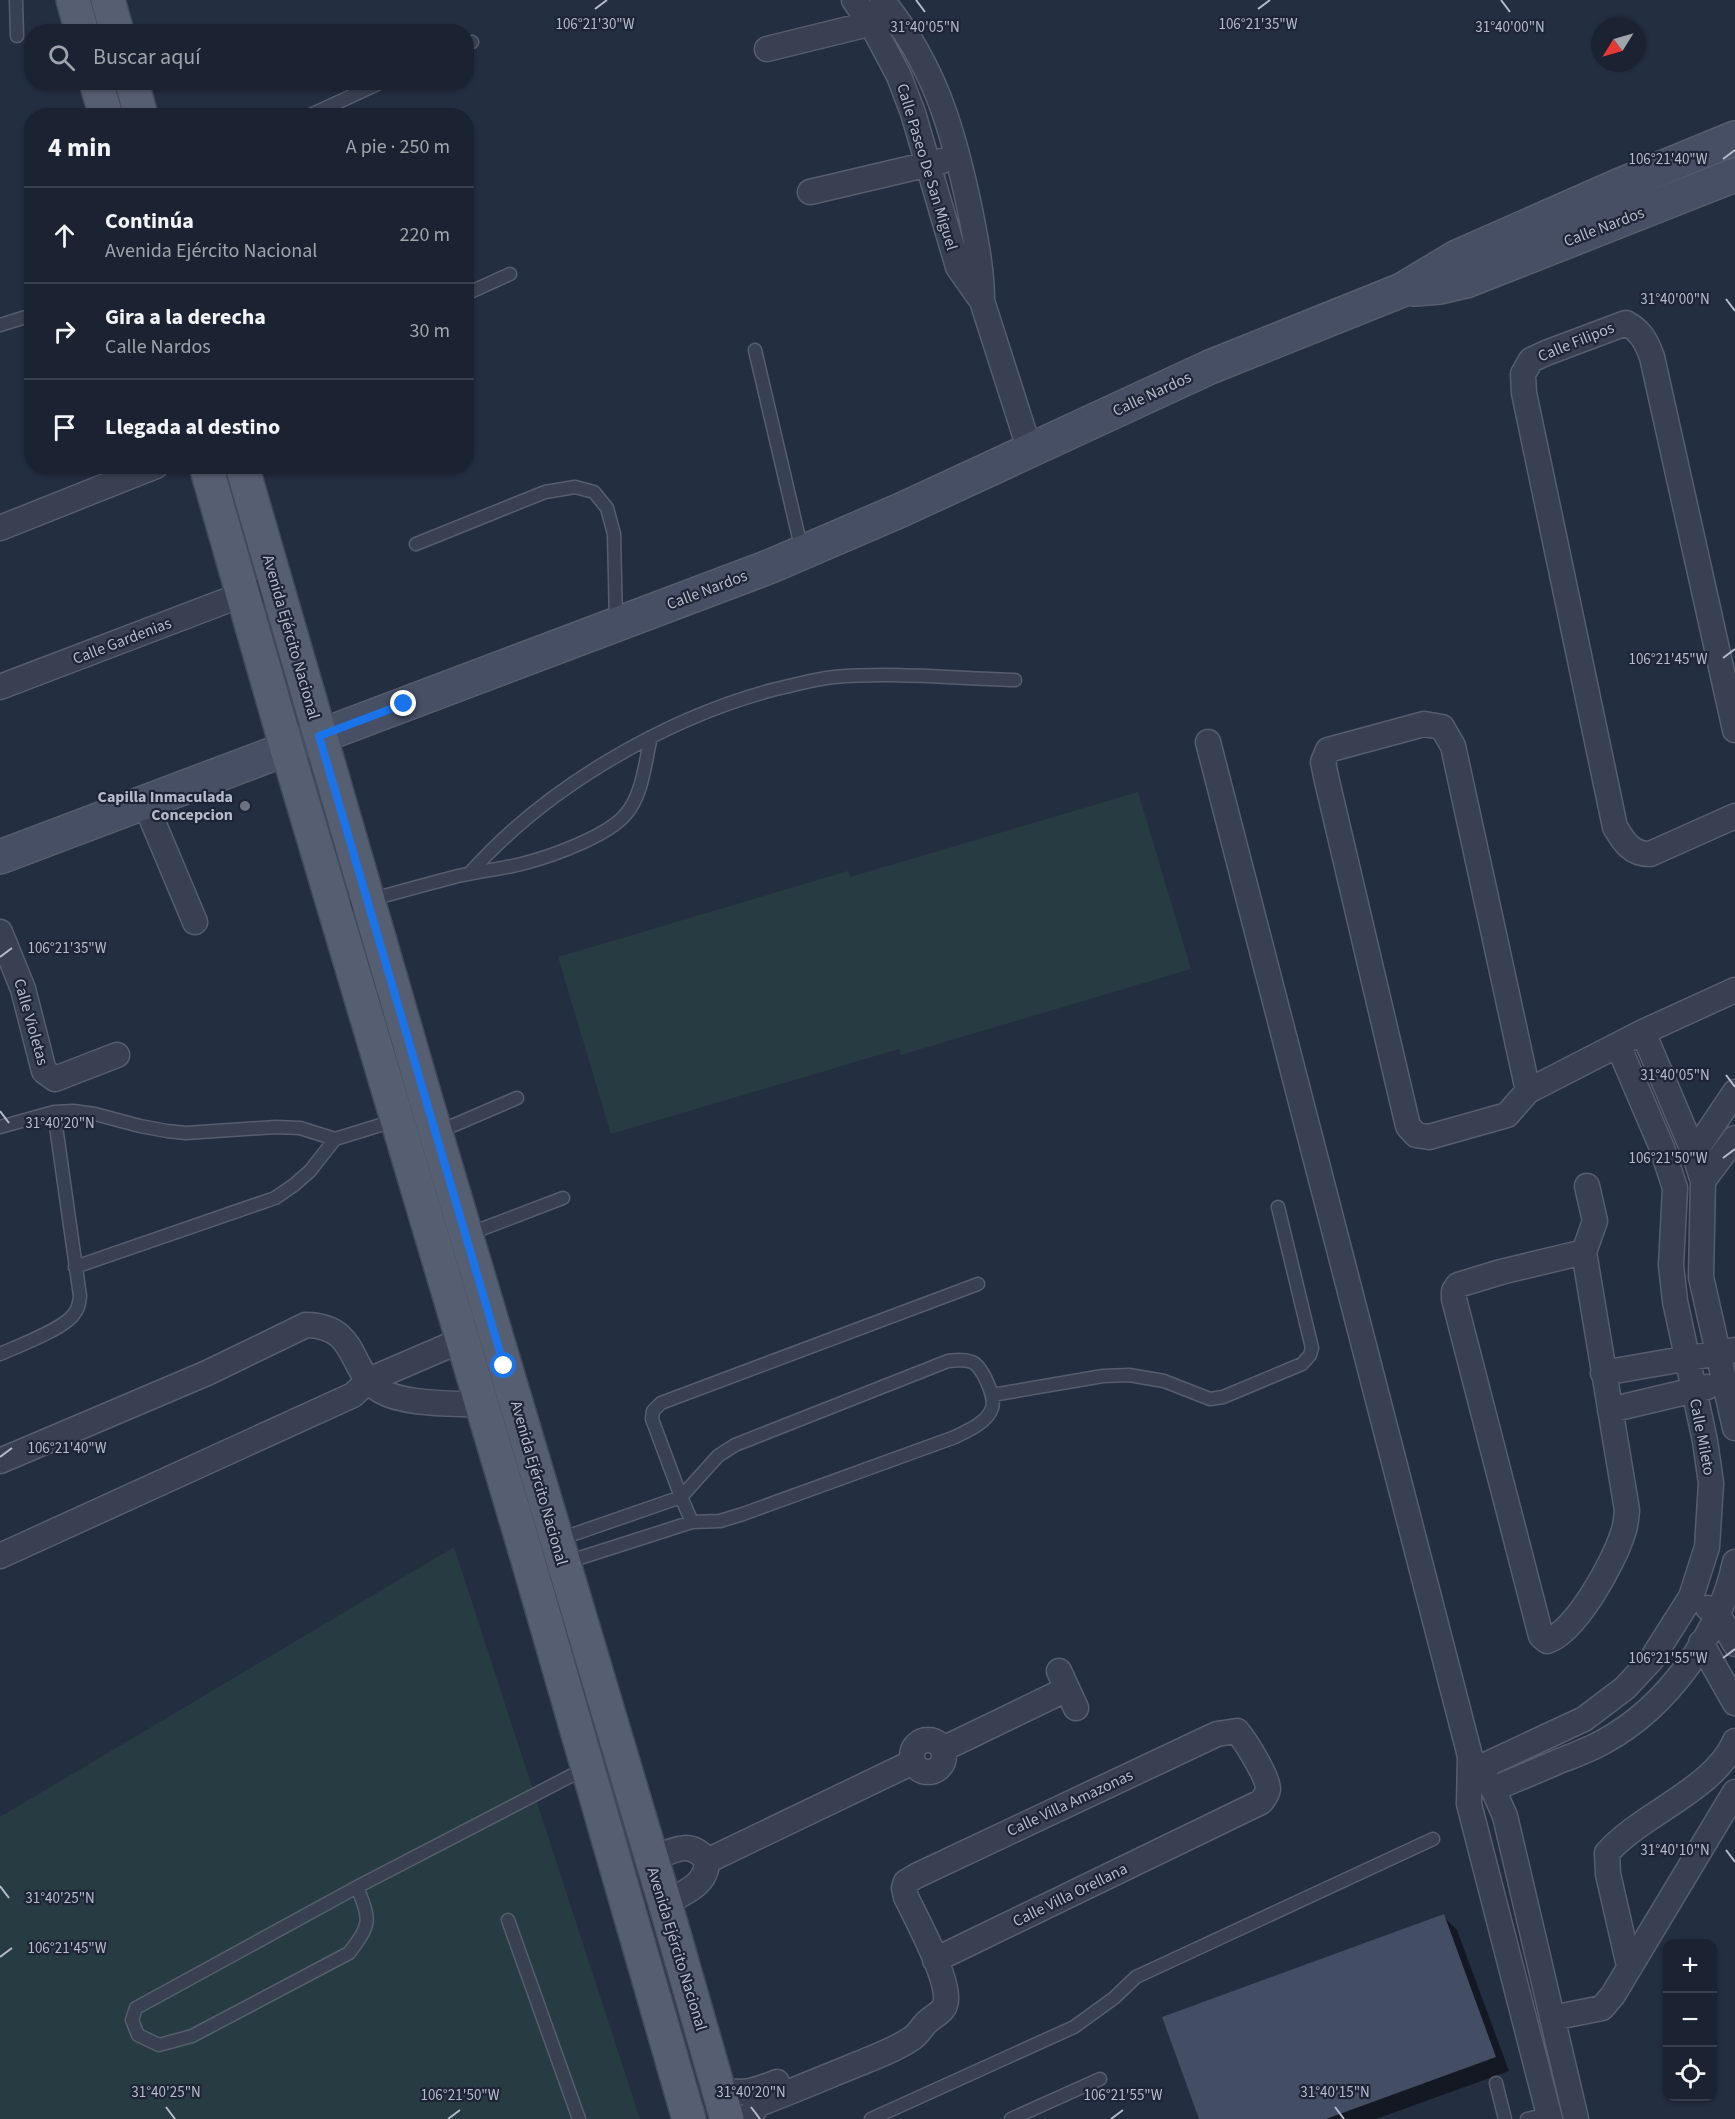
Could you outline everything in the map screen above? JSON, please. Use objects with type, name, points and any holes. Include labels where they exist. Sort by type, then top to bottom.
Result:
[{"type":"main road","points":[[73,0],[80,24]]},
{"type":"main road","points":[[108,0],[115,24]]},
{"type":"main road","points":[[98,90],[104,108]]},
{"type":"main road","points":[[134,90],[139,108]]},
{"type":"main road","name":"Avenida Ejército Nacional","points":[[208,474],[334,910],[418,1130]]},
{"type":"main road","name":"Avenida Ejército Nacional","points":[[244,474],[368,900],[418,1130],[544,1557],[587,1768],[690,2119]]},
{"type":"main road","name":"Avenida Ejército Nacional","points":[[450,1241],[462,1340],[482,1405],[544,1557],[651,1860],[727,2119]]},
{"type":"street","name":"Calle Paseo De San Miguel","points":[[854,0],[872,25],[899,76],[913,113],[958,267],[982,301],[1030,451]]},
{"type":"street","name":"Calle Paseo De San Miguel","points":[[889,8],[922,56],[932,77],[959,157],[980,259],[982,301]]},
{"type":"street","points":[[768,49],[872,25],[889,8]]},
{"type":"street","name":"Calle Nardos","points":[[0,857],[802,552],[1210,368],[1401,290],[1457,257],[1618,186],[1735,138]]},
{"type":"street","points":[[810,192],[959,157]]},
{"type":"street","name":"Calle Nardos","points":[[1401,290],[1440,287],[1466,281],[1735,175]]},
{"type":"street","name":"Calle Filipos","points":[[1735,730],[1652,357],[1646,341],[1638,329],[1626,323],[1531,360],[1523,374],[1524,393],[1615,827],[1630,848],[1639,854],[1650,854],[1735,816]]},
{"type":"street","points":[[0,528],[136,474]]},
{"type":"street","name":"Calle Gardenias","points":[[0,687],[244,594],[277,589]]},
{"type":"street","points":[[1528,1091],[1453,746],[1442,727],[1424,724],[1328,750],[1323,762],[1327,781],[1408,1126],[1416,1135],[1429,1137],[1507,1115],[1528,1091],[1643,1032],[1735,990]]},
{"type":"street","points":[[1208,742],[1474,1762],[1493,1789],[1505,1816],[1576,2119]]},
{"type":"street","points":[[146,803],[195,922]]},
{"type":"street","name":"Calle Violetas","points":[[0,932],[23,989],[44,1071],[49,1077],[55,1079],[117,1055]]},
{"type":"street","name":"Calle Mileto","points":[[1643,1032],[1694,1153],[1703,1181],[1701,1277],[1726,1351],[1735,1428]]},
{"type":"street","name":"Calle Mileto","points":[[1474,1762],[1584,1719],[1625,1688],[1651,1660],[1690,1597],[1707,1547],[1711,1483],[1705,1441],[1692,1390],[1675,1301],[1671,1265],[1675,1188],[1662,1148],[1618,1045]]},
{"type":"street","points":[[1694,1153],[1735,1092]]},
{"type":"street","points":[[1703,1181],[1735,1138]]},
{"type":"street","points":[[1584,1252],[1501,1272],[1458,1285],[1454,1291],[1456,1310],[1542,1636],[1547,1641],[1561,1634],[1589,1601],[1611,1564],[1624,1532],[1627,1510],[1584,1252],[1595,1221],[1587,1186]]},
{"type":"street","points":[[0,1461],[207,1373],[306,1325],[321,1325],[341,1335],[369,1380],[382,1392],[414,1401],[482,1405]]},
{"type":"street","points":[[0,1556],[353,1395],[369,1380],[462,1340]]},
{"type":"street","points":[[1604,1373],[1726,1351]]},
{"type":"street","points":[[1610,1410],[1730,1383]]},
{"type":"street","points":[[1493,1789],[1603,1742],[1627,1728],[1647,1711],[1678,1678],[1701,1643],[1730,1586],[1735,1562]]},
{"type":"street","points":[[1690,1597],[1717,1613],[1735,1644]]},
{"type":"street","points":[[1701,1643],[1735,1703]]},
{"type":"street","points":[[707,1861],[914,1762],[923,1771],[935,1771],[943,1761],[943,1749],[1067,1690]]},
{"type":"street","name":"Calle Villa Orellana","points":[[935,1960],[1261,1802],[1267,1795],[1266,1782],[1237,1731]]},
{"type":"street","name":"Calle Villa Amazonas","points":[[935,1960],[906,1897],[904,1888],[906,1882],[1217,1734],[1237,1731]]},
{"type":"street","points":[[1629,1966],[1608,1874],[1606,1853],[1620,1838],[1709,1776],[1723,1762],[1735,1742]]},
{"type":"street","points":[[1474,1762],[1469,1804],[1542,2118]]},
{"type":"street","points":[[1552,2018],[1602,2007],[1613,1995],[1735,1792]]},
{"type":"street","points":[[651,1860],[674,1850],[691,1848],[697,1850],[707,1861],[706,1873],[696,1886],[665,1903]]},
{"type":"street","points":[[718,2088],[731,2092],[753,2105],[873,2050],[911,2039],[926,2023],[937,2016],[947,2000],[944,1983],[935,1960]]},
{"type":"lane","points":[[16,0],[17,36]]},
{"type":"lane","points":[[325,108],[365,90]]},
{"type":"lane","points":[[474,290],[510,274]]},
{"type":"lane","points":[[0,326],[24,318]]},
{"type":"lane","points":[[755,350],[802,552]]},
{"type":"lane","points":[[417,544],[545,492],[575,487],[594,492],[607,508],[614,534],[616,624]]},
{"type":"lane","points":[[469,874],[507,833],[594,770],[651,737],[706,711],[752,695],[833,677],[943,677],[1015,680]]},
{"type":"lane","points":[[334,910],[469,874],[526,863],[600,836],[626,814],[633,802],[651,737]]},
{"type":"lane","points":[[0,1127],[54,1112],[73,1112],[95,1114],[140,1126],[186,1133],[292,1127],[335,1139],[418,1130],[517,1098]]},
{"type":"lane","points":[[0,1354],[59,1327],[70,1319],[79,1305],[54,1112]]},
{"type":"lane","points":[[75,1267],[275,1198],[310,1170],[335,1139]]},
{"type":"lane","points":[[450,1241],[563,1198]]},
{"type":"lane","points":[[992,1395],[1103,1376],[1129,1375],[1164,1381],[1210,1399],[1223,1397],[1302,1364],[1310,1355],[1312,1348],[1278,1206]]},
{"type":"lane","points":[[692,1522],[652,1419],[652,1411],[662,1403],[978,1284]]},
{"type":"lane","points":[[948,1361],[974,1362],[992,1395],[992,1408],[984,1420],[955,1437],[743,1514],[720,1521],[692,1522],[544,1557],[681,1497],[718,1456],[735,1445],[948,1361]]},
{"type":"lane","points":[[357,1887],[368,1912],[366,1931],[349,1953],[192,2037],[159,2045],[138,2035],[132,2020],[136,2008],[357,1887],[537,1796],[587,1768]]},
{"type":"lane","points":[[871,2119],[1074,2027],[1114,1998],[1136,1977],[1433,1839]]},
{"type":"lane","points":[[508,1920],[579,2119]]},
{"type":"lane","points":[[1011,2119],[1100,2079]]},
{"type":"lane","points":[[1496,2084],[1505,2119]]},
{"type":"green space","points":[[1138,792],[1191,969],[901,1055],[899,1049],[611,1134],[558,957],[848,871],[850,877]]},
{"type":"green space","points":[[454,1547],[640,2119],[0,2119],[0,1817]]},
{"type":"building","points":[[1444,1914],[1496,2057],[1326,2119],[1199,2119],[1162,2017]]},
{"type":"place","name":"Capilla Inmaculada Concepcion","points":[[245,806]]},
{"type":"route","points":[[404,704],[319,736],[504,1366]]}]
